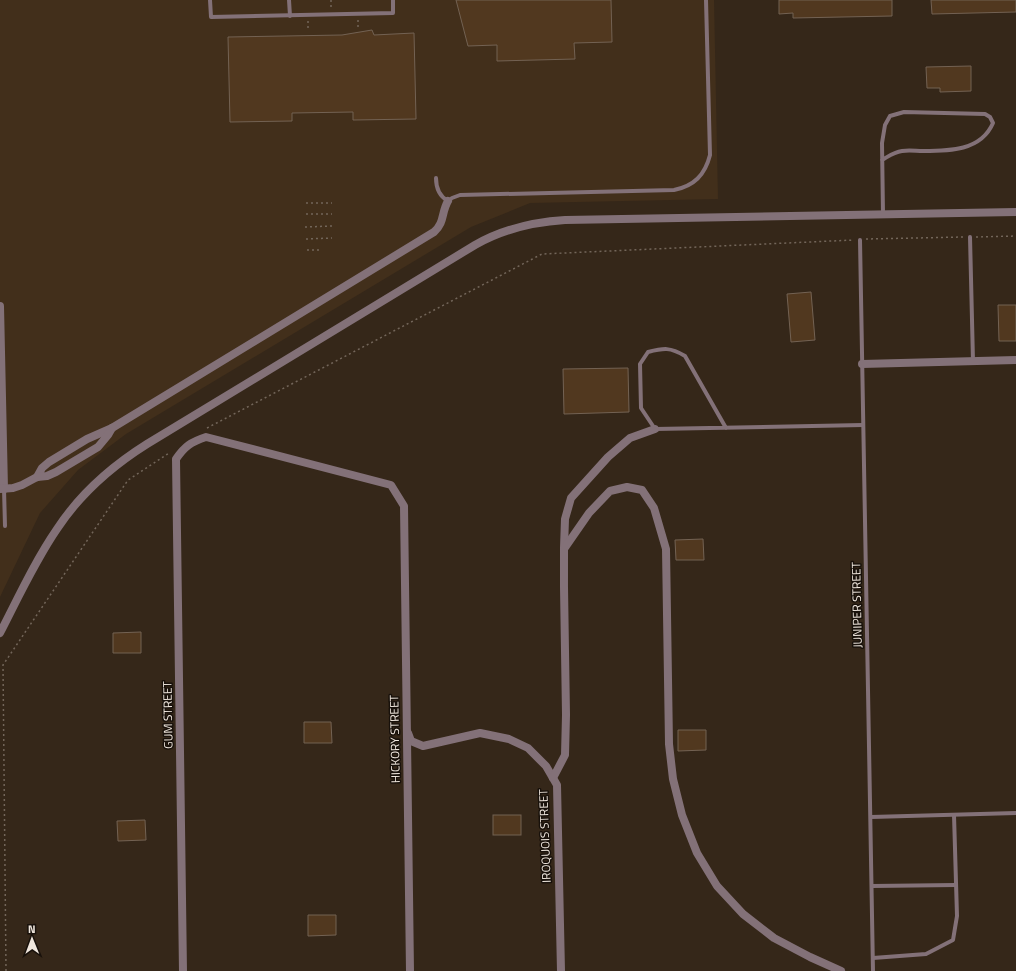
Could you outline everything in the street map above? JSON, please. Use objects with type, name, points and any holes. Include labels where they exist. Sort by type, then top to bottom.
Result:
[{"type":"street","points":[[37,477],[42,468],[49,462],[87,439],[112,428],[434,232],[442,221],[448,201]]},
{"type":"street","points":[[0,633],[39,557],[58,527],[92,487],[118,464],[147,444],[485,239],[507,230],[553,220],[1016,212]]},
{"type":"street","points":[[0,306],[2,489],[13,488],[37,477],[48,476],[56,472],[103,442],[112,428]]},
{"type":"street","points":[[862,364],[1016,360]]},
{"type":"street","points":[[553,778],[565,755],[564,549],[565,519],[571,498],[608,457],[630,438],[655,429]]},
{"type":"street","name":"HICKORY STREET","points":[[176,459],[182,450],[193,442],[206,437],[391,485],[404,506],[410,971]]},
{"type":"street","name":"GUM STREET","points":[[176,459],[183,971]]},
{"type":"street","points":[[564,549],[589,513],[610,491],[627,487],[642,490],[654,508],[666,549],[669,744],[673,779],[682,815],[697,853],[717,886],[743,914],[774,938],[841,971]]},
{"type":"street","name":"IROQUOIS STREET","points":[[407,730],[411,740],[423,746],[480,733],[509,738],[528,748],[546,766],[557,785],[561,971]]},
{"type":"lane","points":[[210,0],[211,17],[393,13],[393,0]]},
{"type":"lane","points":[[289,0],[290,16]]},
{"type":"lane","points":[[436,178],[438,192],[448,201],[460,195],[674,190],[697,180],[705,169],[710,155],[706,0]]},
{"type":"lane","points":[[882,160],[892,154],[903,151],[945,151],[961,148],[982,139],[990,131],[993,124],[990,117],[985,114],[904,112],[890,116],[885,125],[882,143],[882,160],[883,215]]},
{"type":"lane","points":[[970,237],[973,361]]},
{"type":"lane","name":"JUNIPER STREET","points":[[860,240],[873,971]]},
{"type":"lane","points":[[726,428],[685,356],[675,350],[661,348],[648,352],[640,364],[641,408],[655,429],[726,428],[863,425]]},
{"type":"lane","points":[[2,489],[5,526]]},
{"type":"lane","points":[[870,817],[1016,813]]},
{"type":"lane","points":[[873,958],[926,954],[953,940],[956,916],[954,815]]},
{"type":"lane","points":[[872,886],[956,885]]},
{"type":"path","points":[[306,203],[332,203]]},
{"type":"path","points":[[306,214],[332,214]]},
{"type":"path","points":[[305,227],[332,226]]},
{"type":"path","points":[[206,428],[542,254],[860,240],[1016,236]]},
{"type":"path","points":[[306,239],[332,238]]},
{"type":"path","points":[[307,250],[320,250]]},
{"type":"path","points":[[6,971],[3,665],[128,480],[174,450]]},
{"type":"shaded area","points":[[0,0],[714,0],[718,199],[530,203],[471,227],[126,434],[78,470],[40,513],[0,597]]},
{"type":"building","points":[[456,0],[611,0],[612,42],[574,43],[575,59],[497,61],[497,45],[468,46]]},
{"type":"building","points":[[779,0],[892,0],[892,16],[793,18],[793,13],[779,14]]},
{"type":"building","points":[[931,0],[1016,0],[1016,12],[932,14]]},
{"type":"building","points":[[372,30],[374,35],[414,33],[416,119],[353,120],[353,112],[292,113],[292,121],[230,122],[228,37],[342,35]]},
{"type":"building","points":[[971,66],[971,91],[940,92],[940,88],[927,88],[926,67]]},
{"type":"building","points":[[811,292],[815,340],[791,342],[787,294]]},
{"type":"building","points":[[998,305],[1016,305],[1016,341],[999,341]]},
{"type":"building","points":[[628,368],[629,412],[564,414],[563,369]]},
{"type":"building","points":[[703,539],[704,560],[676,560],[675,540]]},
{"type":"building","points":[[141,632],[141,653],[113,653],[113,633]]},
{"type":"building","points":[[304,722],[331,722],[332,743],[304,743]]},
{"type":"building","points":[[678,730],[706,730],[706,750],[678,751]]},
{"type":"building","points":[[493,815],[521,815],[521,835],[493,835]]},
{"type":"building","points":[[145,820],[146,840],[118,841],[117,821]]},
{"type":"building","points":[[308,915],[336,915],[336,935],[308,936]]}]
